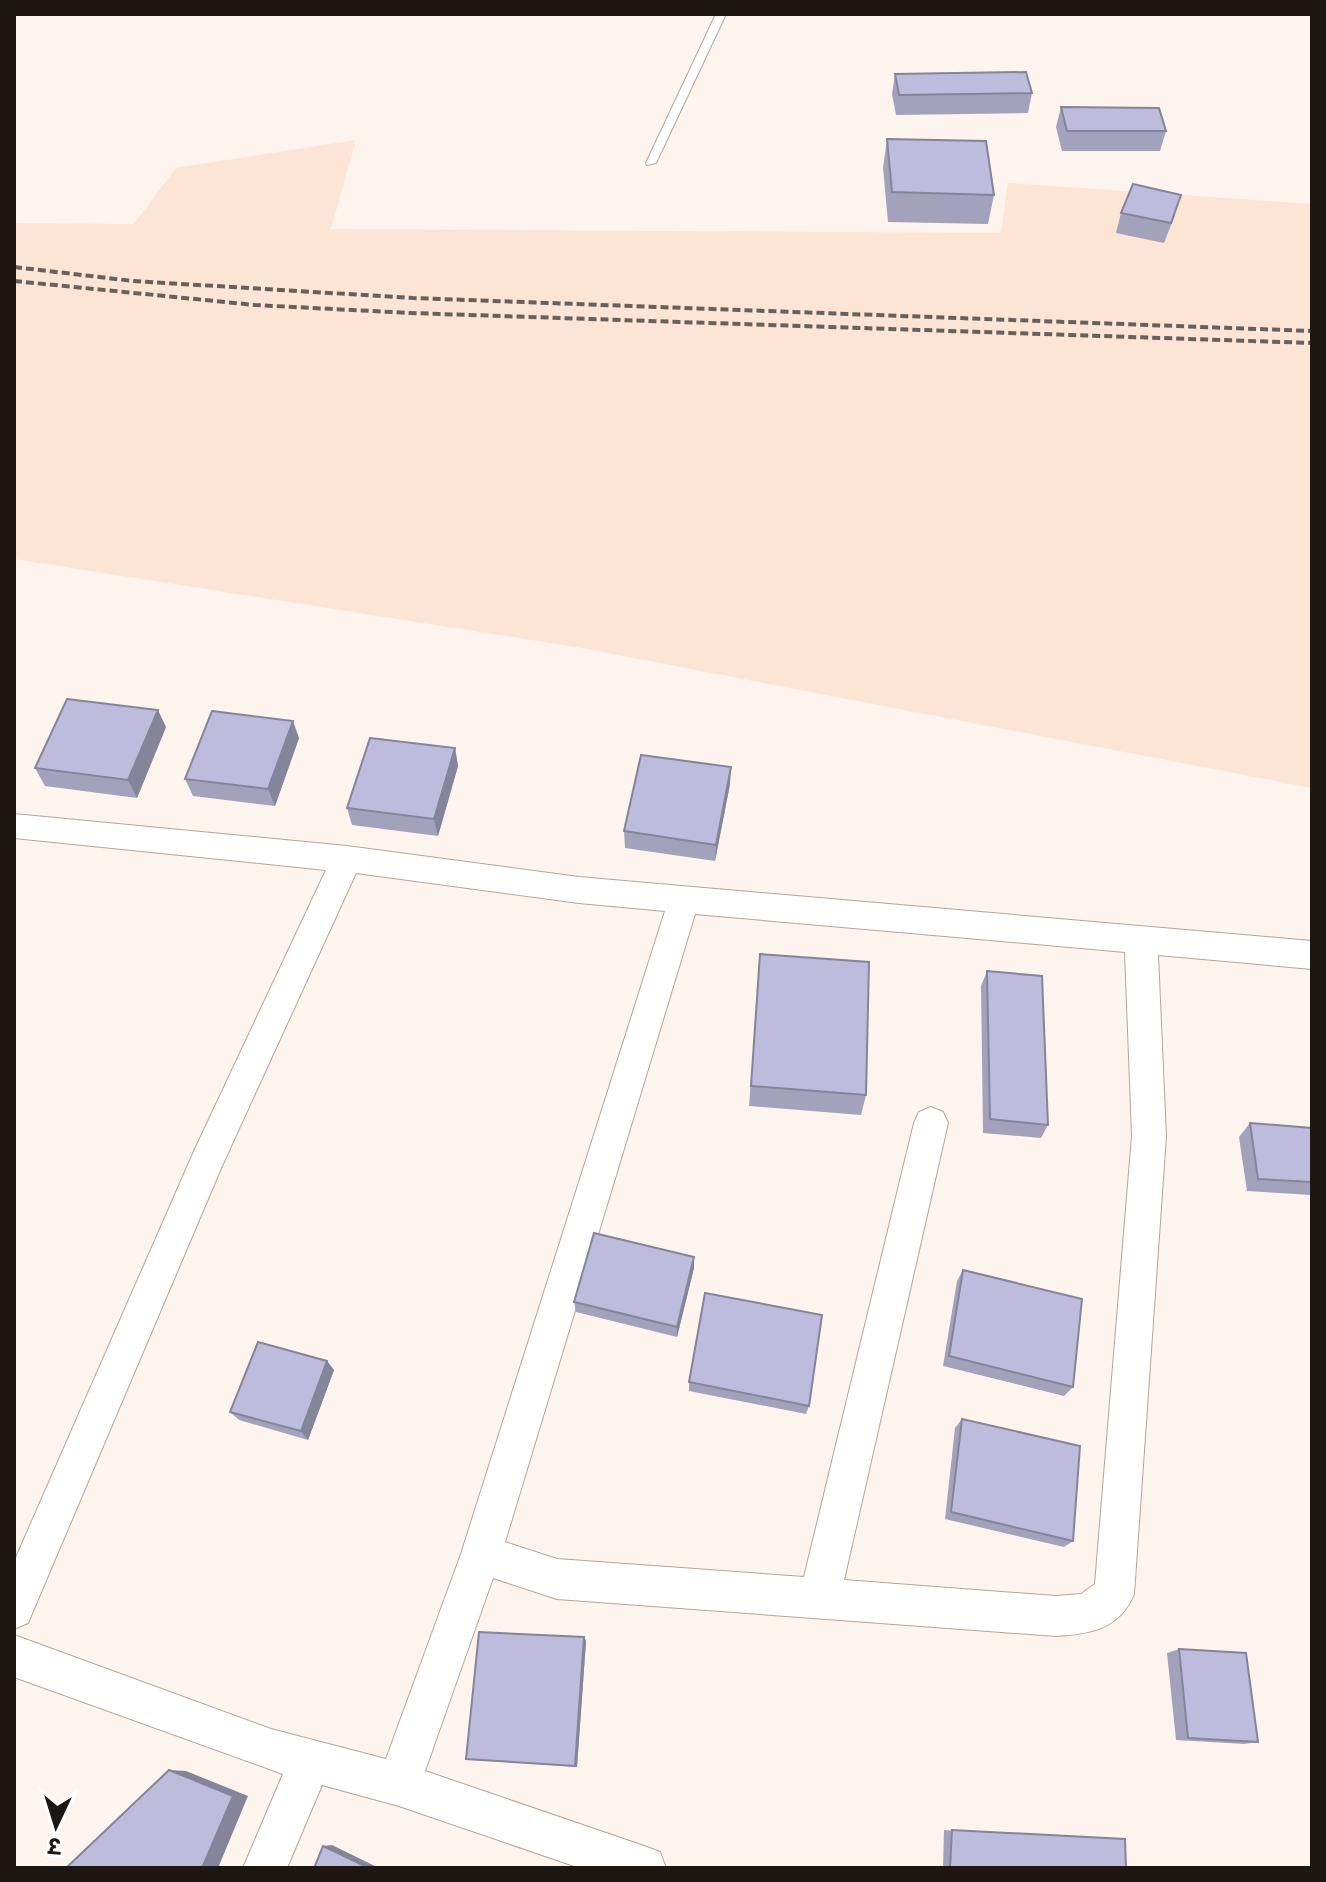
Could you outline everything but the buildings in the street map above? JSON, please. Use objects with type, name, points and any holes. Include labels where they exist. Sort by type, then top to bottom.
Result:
[{"type":"street","points":[[14,826],[347,859],[579,890],[1312,955]]},
{"type":"street","points":[[14,1609],[207,1161],[347,859]]},
{"type":"street","points":[[399,1784],[481,1554],[684,899]]},
{"type":"street","points":[[481,1554],[557,1579],[1056,1616],[1088,1614],[1114,1594],[1149,1136],[1141,939]]},
{"type":"street","points":[[819,1600],[931,1123]]},
{"type":"street","points":[[14,1656],[271,1750],[399,1784],[644,1868]]},
{"type":"street","points":[[265,1868],[310,1761]]},
{"type":"lane","points":[[651,163],[721,14]]},
{"type":"shaded area","points":[[356,140],[331,229],[1001,233],[1008,183],[1312,204],[1312,788],[576,647],[14,559],[14,223],[134,224],[176,168]]},
{"type":"railway","points":[[14,267],[133,281],[413,298],[1312,331]]},
{"type":"railway","points":[[14,281],[255,305],[410,313],[1312,343]]}]
